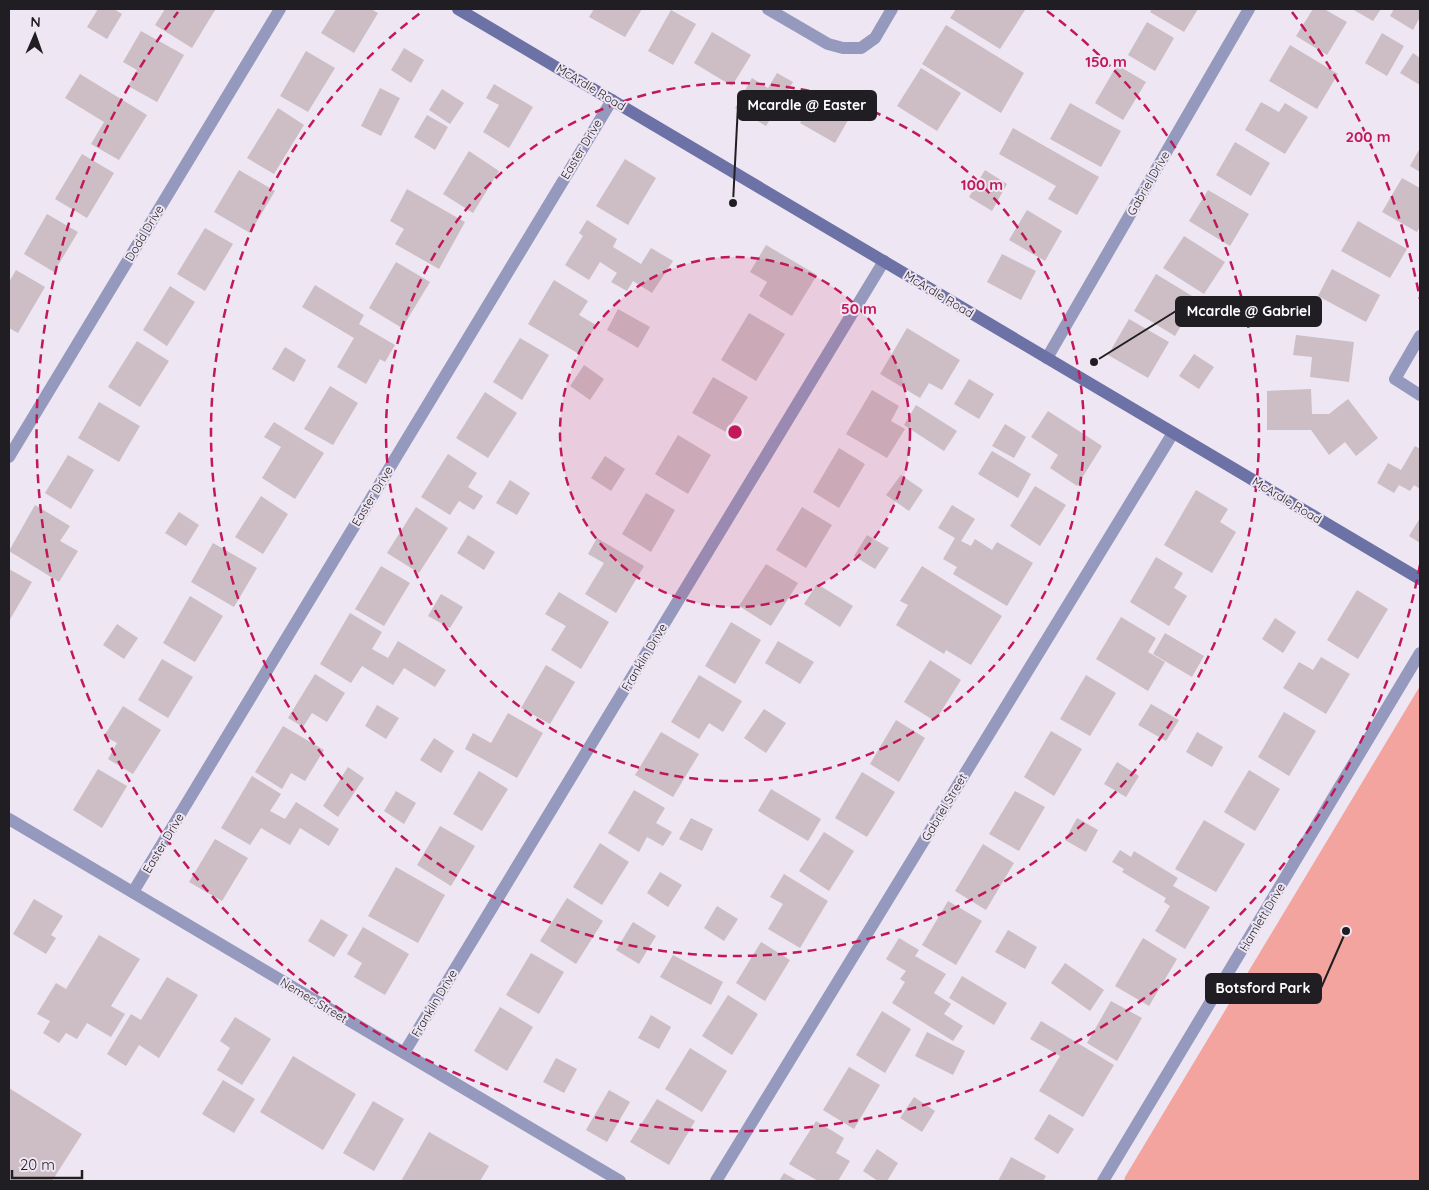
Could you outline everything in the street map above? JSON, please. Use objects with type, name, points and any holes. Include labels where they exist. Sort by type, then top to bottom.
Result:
[{"type":"main road","name":"McArdle Road","points":[[458,9],[1420,579]]},
{"type":"street","name":"Dodd Drive","points":[[9,457],[280,9]]},
{"type":"street","points":[[768,9],[828,44],[844,48],[861,48],[875,38],[892,9]]},
{"type":"street","name":"Gabriel Drive","points":[[1047,358],[1249,9]]},
{"type":"street","name":"Easter Drive","points":[[133,892],[612,100]]},
{"type":"street","name":"Franklin Drive","points":[[404,1053],[884,261]]},
{"type":"street","points":[[1420,336],[1395,379],[1420,395]]},
{"type":"street","name":"Gabriel Street","points":[[716,1181],[1173,433]]},
{"type":"street","name":"Hamlett Drive","points":[[1103,1181],[1420,653]]},
{"type":"street","name":"Nemec Street","points":[[9,819],[620,1181]]},
{"type":"shaded area","points":[[1420,686],[1420,1181],[1124,1181],[1125,1177]]},
{"type":"building","points":[[98,9],[114,9],[122,14],[107,39],[87,27]]},
{"type":"building","points":[[165,9],[215,10],[192,48],[155,25]]},
{"type":"building","points":[[336,9],[371,9],[378,13],[354,53],[321,33]]},
{"type":"building","points":[[594,9],[642,9],[625,37],[589,17]]},
{"type":"building","points":[[956,9],[1025,10],[1000,49],[950,18]]},
{"type":"building","points":[[1152,9],[1198,9],[1184,32],[1150,12]]},
{"type":"building","points":[[1313,9],[1324,9],[1347,22],[1327,55],[1296,36]]},
{"type":"building","points":[[1352,9],[1381,9],[1373,21]]},
{"type":"building","points":[[1394,9],[1420,9],[1420,17],[1413,30],[1390,16]]},
{"type":"building","points":[[671,10],[696,24],[673,65],[648,51]]},
{"type":"building","points":[[1147,22],[1174,38],[1155,71],[1128,55]]},
{"type":"building","points":[[946,25],[1024,73],[1001,113],[922,64]]},
{"type":"building","points":[[141,31],[184,55],[157,102],[128,86],[137,70],[123,62]]},
{"type":"building","points":[[712,32],[751,55],[732,86],[694,63]]},
{"type":"building","points":[[1382,33],[1404,46],[1387,76],[1365,63]]},
{"type":"building","points":[[1290,45],[1338,74],[1317,109],[1269,81]]},
{"type":"building","points":[[404,48],[424,60],[411,83],[391,70]]},
{"type":"building","points":[[306,51],[335,68],[308,112],[280,96]]},
{"type":"building","points":[[1413,53],[1420,58],[1420,85],[1400,73]]},
{"type":"building","points":[[1117,65],[1146,82],[1123,120],[1095,103]]},
{"type":"building","points":[[921,68],[961,93],[937,131],[897,106]]},
{"type":"building","points":[[777,73],[793,82],[766,126],[735,108],[752,78],[768,88]]},
{"type":"building","points":[[80,74],[147,115],[119,160],[91,144],[104,122],[65,98]]},
{"type":"building","points":[[494,84],[533,107],[509,148],[483,132],[499,105],[486,98]]},
{"type":"building","points":[[380,88],[400,98],[381,136],[361,126]]},
{"type":"building","points":[[442,89],[464,103],[450,124],[429,110]]},
{"type":"building","points":[[818,93],[852,113],[835,143],[800,123]]},
{"type":"building","points":[[1261,102],[1279,112],[1285,103],[1308,117],[1285,154],[1245,130]]},
{"type":"building","points":[[1070,103],[1121,131],[1101,167],[1050,139]]},
{"type":"building","points":[[278,108],[304,125],[274,174],[247,158]]},
{"type":"building","points":[[427,115],[448,127],[435,150],[414,137]]},
{"type":"building","points":[[1013,128],[1099,177],[1077,215],[1048,199],[1056,186],[999,154]]},
{"type":"building","points":[[1235,142],[1270,163],[1251,196],[1216,175]]},
{"type":"building","points":[[1420,148],[1420,172],[1410,166]]},
{"type":"building","points":[[469,151],[499,171],[473,213],[443,194]]},
{"type":"building","points":[[82,154],[114,173],[87,218],[55,199]]},
{"type":"building","points":[[625,159],[656,178],[628,225],[596,206]]},
{"type":"building","points":[[239,170],[275,191],[250,233],[214,212]]},
{"type":"building","points":[[985,170],[1007,184],[992,211],[969,197]]},
{"type":"building","points":[[1402,178],[1420,188],[1420,226],[1417,232],[1382,212]]},
{"type":"building","points":[[407,189],[465,222],[439,269],[395,244],[404,229],[390,221]]},
{"type":"building","points":[[1208,190],[1249,214],[1230,246],[1189,221]]},
{"type":"building","points":[[1027,210],[1062,231],[1045,261],[1009,240]]},
{"type":"building","points":[[47,214],[78,232],[54,272],[24,254]]},
{"type":"building","points":[[587,220],[617,239],[613,247],[641,264],[651,248],[673,261],[652,293],[633,281],[627,291],[611,282],[617,273],[600,262],[589,280],[565,265],[583,236],[579,233]]},
{"type":"building","points":[[1358,221],[1407,249],[1390,278],[1341,251]]},
{"type":"building","points":[[205,228],[233,244],[205,291],[177,274]]},
{"type":"building","points":[[1184,236],[1225,262],[1204,294],[1163,268]]},
{"type":"building","points":[[766,245],[817,275],[792,316],[759,296],[767,282],[750,272]]},
{"type":"building","points":[[1002,254],[1036,271],[1021,300],[987,282]]},
{"type":"building","points":[[396,262],[430,282],[402,328],[369,308]]},
{"type":"building","points":[[1332,269],[1380,295],[1366,322],[1318,296]]},
{"type":"building","points":[[16,270],[45,287],[18,333],[9,328],[9,282]]},
{"type":"building","points":[[1156,274],[1197,299],[1175,336],[1134,311]]},
{"type":"building","points":[[554,280],[588,301],[579,315],[596,325],[579,354],[528,324]]},
{"type":"building","points":[[315,285],[364,315],[359,324],[395,345],[385,362],[380,359],[366,384],[337,367],[354,338],[302,307]]},
{"type":"building","points":[[170,286],[195,302],[167,346],[143,330]]},
{"type":"building","points":[[618,309],[650,327],[638,348],[607,330]]},
{"type":"building","points":[[749,313],[785,334],[756,381],[721,360]]},
{"type":"building","points":[[1129,319],[1169,342],[1148,378],[1108,355]]},
{"type":"building","points":[[907,328],[960,360],[942,390],[929,383],[920,398],[880,374]]},
{"type":"building","points":[[1296,335],[1354,342],[1349,382],[1310,377],[1312,357],[1293,355]]},
{"type":"building","points":[[520,338],[549,355],[522,400],[493,382]]},
{"type":"building","points":[[137,341],[169,361],[140,407],[108,387]]},
{"type":"building","points":[[285,347],[306,360],[294,382],[272,369]]},
{"type":"building","points":[[1194,354],[1214,367],[1199,389],[1179,376]]},
{"type":"building","points":[[584,365],[604,379],[590,400],[570,386]]},
{"type":"building","points":[[713,377],[748,397],[726,432],[692,413]]},
{"type":"building","points":[[969,379],[994,394],[979,419],[954,404]]},
{"type":"building","points":[[330,386],[358,403],[333,445],[304,429]]},
{"type":"building","points":[[1311,389],[1312,414],[1329,414],[1348,399],[1378,438],[1356,456],[1345,442],[1329,455],[1311,430],[1267,430],[1267,391]]},
{"type":"building","points":[[872,390],[899,406],[891,421],[905,429],[887,458],[846,434]]},
{"type":"building","points":[[485,392],[517,413],[488,458],[456,438]]},
{"type":"building","points":[[99,402],[140,426],[119,462],[78,438]]},
{"type":"building","points":[[916,405],[957,431],[944,451],[904,425]]},
{"type":"building","points":[[1048,411],[1102,446],[1077,486],[1050,468],[1058,455],[1031,437]]},
{"type":"building","points":[[274,422],[324,453],[295,499],[262,478],[281,447],[264,437]]},
{"type":"building","points":[[1005,424],[1026,437],[1014,458],[992,446]]},
{"type":"building","points":[[678,435],[711,455],[688,494],[655,474]]},
{"type":"building","points":[[1415,446],[1420,449],[1420,489],[1414,485],[1410,491],[1399,485],[1394,493],[1377,483],[1388,463],[1401,470]]},
{"type":"building","points":[[839,448],[865,464],[839,508],[813,492]]},
{"type":"building","points":[[992,451],[1031,474],[1018,498],[978,474]]},
{"type":"building","points":[[448,454],[477,473],[468,487],[483,496],[474,510],[459,501],[450,515],[421,497]]},
{"type":"building","points":[[68,455],[94,470],[71,509],[45,493]]},
{"type":"building","points":[[605,456],[625,469],[611,491],[591,478]]},
{"type":"building","points":[[901,475],[923,490],[909,511],[886,495]]},
{"type":"building","points":[[510,480],[530,493],[517,515],[496,503]]},
{"type":"building","points":[[1035,486],[1066,505],[1040,546],[1010,526]]},
{"type":"building","points":[[1196,490],[1228,509],[1220,522],[1236,532],[1212,573],[1164,545]]},
{"type":"building","points":[[646,493],[675,510],[651,552],[622,534]]},
{"type":"building","points":[[261,496],[288,514],[263,554],[235,537]]},
{"type":"building","points":[[35,505],[70,526],[60,541],[78,551],[59,582],[9,551]]},
{"type":"building","points":[[952,505],[975,519],[961,541],[971,546],[975,539],[992,550],[997,542],[1033,563],[1007,606],[953,574],[957,567],[943,559],[955,538],[938,528]]},
{"type":"building","points":[[416,507],[448,528],[419,573],[387,553]]},
{"type":"building","points":[[802,507],[832,525],[806,568],[776,550]]},
{"type":"building","points":[[179,512],[199,525],[186,546],[165,533]]},
{"type":"building","points":[[1420,518],[1420,543],[1409,536]]},
{"type":"building","points":[[468,535],[495,552],[484,570],[457,553]]},
{"type":"building","points":[[867,535],[889,548],[875,569],[854,556]]},
{"type":"building","points":[[597,538],[644,566],[616,613],[585,594],[604,563],[588,554]]},
{"type":"building","points":[[213,543],[257,568],[234,607],[191,582]]},
{"type":"building","points":[[1156,557],[1183,573],[1174,588],[1187,596],[1169,626],[1130,602]]},
{"type":"building","points":[[766,564],[798,583],[771,626],[739,606]]},
{"type":"building","points":[[381,566],[410,583],[384,626],[355,609]]},
{"type":"building","points":[[922,566],[1002,616],[971,665],[946,650],[944,654],[896,625],[908,605],[900,601]]},
{"type":"building","points":[[9,569],[32,582],[9,621]]},
{"type":"building","points":[[817,584],[853,606],[840,627],[804,604]]},
{"type":"building","points":[[1357,590],[1388,609],[1358,659],[1327,640]]},
{"type":"building","points":[[559,592],[609,622],[581,669],[551,650],[566,626],[545,614]]},
{"type":"building","points":[[441,594],[463,607],[450,628],[428,616]]},
{"type":"building","points":[[190,596],[223,616],[195,662],[163,643]]},
{"type":"building","points":[[350,613],[382,632],[372,649],[388,658],[398,641],[446,670],[435,687],[404,668],[393,685],[362,666],[351,683],[320,664]]},
{"type":"building","points":[[1121,617],[1156,638],[1148,652],[1165,662],[1148,691],[1096,659]]},
{"type":"building","points":[[1275,618],[1296,632],[1283,653],[1262,639]]},
{"type":"building","points":[[731,622],[761,640],[735,684],[705,666]]},
{"type":"building","points":[[117,624],[138,638],[124,659],[103,645]]},
{"type":"building","points":[[1165,633],[1204,656],[1192,677],[1153,654]]},
{"type":"building","points":[[778,641],[814,662],[800,684],[765,663]]},
{"type":"building","points":[[1321,657],[1350,674],[1326,714],[1283,688],[1299,662],[1313,670]]},
{"type":"building","points":[[162,659],[193,677],[168,718],[138,700]]},
{"type":"building","points":[[930,660],[961,680],[935,721],[904,702]]},
{"type":"building","points":[[546,665],[575,682],[550,724],[521,708]]},
{"type":"building","points":[[315,674],[345,693],[327,722],[312,713],[303,727],[288,718]]},
{"type":"building","points":[[699,675],[742,701],[723,732],[709,723],[699,739],[671,722]]},
{"type":"building","points":[[1086,675],[1116,693],[1090,736],[1060,719]]},
{"type":"building","points":[[1151,704],[1179,720],[1166,741],[1138,725]]},
{"type":"building","points":[[377,705],[399,718],[386,739],[365,726]]},
{"type":"building","points":[[123,706],[161,730],[133,774],[108,759],[117,743],[104,736]]},
{"type":"building","points":[[764,709],[786,723],[766,753],[744,738]]},
{"type":"building","points":[[1284,712],[1316,731],[1289,776],[1258,757]]},
{"type":"building","points":[[508,713],[543,733],[517,778],[465,749],[473,733],[491,743]]},
{"type":"building","points":[[896,720],[925,738],[899,782],[870,764]]},
{"type":"building","points":[[283,726],[324,750],[305,781],[291,773],[282,789],[255,772]]},
{"type":"building","points":[[1051,731],[1082,749],[1054,796],[1024,777]]},
{"type":"building","points":[[661,732],[699,754],[673,797],[635,775]]},
{"type":"building","points":[[1197,732],[1223,747],[1212,767],[1186,752]]},
{"type":"building","points":[[434,738],[454,751],[441,773],[420,760]]},
{"type":"building","points":[[1117,762],[1139,776],[1126,797],[1104,784]]},
{"type":"building","points":[[348,767],[364,778],[338,817],[323,806]]},
{"type":"building","points":[[98,769],[127,786],[102,828],[73,810]]},
{"type":"building","points":[[1249,770],[1280,789],[1255,831],[1224,812]]},
{"type":"building","points":[[479,771],[508,789],[482,831],[453,814]]},
{"type":"building","points":[[862,772],[895,792],[867,837],[835,818]]},
{"type":"building","points":[[252,776],[281,794],[270,811],[285,819],[296,802],[339,829],[329,846],[300,828],[290,845],[261,828],[250,845],[221,828]]},
{"type":"building","points":[[771,789],[821,819],[808,841],[758,811]]},
{"type":"building","points":[[634,790],[665,808],[656,823],[672,832],[663,846],[647,837],[639,852],[608,833]]},
{"type":"building","points":[[396,791],[416,803],[404,824],[384,811]]},
{"type":"building","points":[[1015,791],[1045,807],[1019,851],[989,834]]},
{"type":"building","points":[[691,818],[713,829],[702,851],[679,839]]},
{"type":"building","points":[[1077,818],[1098,830],[1086,852],[1065,840]]},
{"type":"building","points":[[1204,820],[1245,844],[1216,892],[1175,869]]},
{"type":"building","points":[[440,826],[475,846],[451,886],[417,865]]},
{"type":"building","points":[[824,832],[854,851],[829,891],[799,871]]},
{"type":"building","points":[[215,839],[248,858],[222,901],[189,882]]},
{"type":"building","points":[[600,843],[629,862],[602,905],[573,887]]},
{"type":"building","points":[[983,844],[1014,863],[986,910],[955,891]]},
{"type":"building","points":[[1120,850],[1131,857],[1134,851],[1178,878],[1173,886],[1210,907],[1185,949],[1155,931],[1170,906],[1164,902],[1166,898],[1122,872],[1124,869],[1112,862]]},
{"type":"building","points":[[396,867],[445,895],[418,943],[368,916]]},
{"type":"building","points":[[660,872],[682,885],[668,907],[647,893]]},
{"type":"building","points":[[784,874],[828,901],[800,948],[768,929],[783,904],[770,897]]},
{"type":"building","points":[[567,898],[603,921],[576,964],[540,941]]},
{"type":"building","points":[[34,899],[63,916],[51,935],[56,938],[46,954],[13,934]]},
{"type":"building","points":[[948,901],[982,921],[956,965],[922,945]]},
{"type":"building","points":[[717,906],[738,919],[724,941],[704,928]]},
{"type":"building","points":[[321,919],[348,935],[334,957],[308,941]]},
{"type":"building","points":[[633,922],[656,936],[639,964],[616,950]]},
{"type":"building","points":[[363,927],[409,954],[385,995],[354,977],[362,963],[347,954]]},
{"type":"building","points":[[1008,930],[1037,947],[1025,969],[995,952]]},
{"type":"building","points":[[99,935],[140,959],[111,1006],[125,1014],[111,1037],[87,1023],[77,1039],[66,1033],[59,1043],[43,1033],[50,1021],[37,1014],[56,983],[66,989]]},
{"type":"building","points":[[899,938],[919,950],[915,956],[946,974],[934,993],[951,1004],[944,1014],[963,1026],[953,1041],[892,1003],[905,982],[900,979],[906,971],[886,959]]},
{"type":"building","points":[[1143,938],[1177,959],[1149,1006],[1115,986]]},
{"type":"building","points":[[761,942],[790,960],[765,1001],[736,983]]},
{"type":"building","points":[[531,953],[564,972],[539,1014],[506,995]]},
{"type":"building","points":[[673,955],[723,982],[711,1005],[660,977]]},
{"type":"building","points":[[1065,963],[1104,990],[1090,1011],[1051,983]]},
{"type":"building","points":[[962,976],[1007,1003],[994,1025],[949,998]]},
{"type":"building","points":[[167,977],[198,995],[159,1058],[139,1045],[126,1066],[107,1054],[131,1014],[141,1020]]},
{"type":"building","points":[[728,995],[758,1014],[732,1055],[702,1036]]},
{"type":"building","points":[[1111,1001],[1142,1018],[1117,1061],[1087,1043]]},
{"type":"building","points":[[500,1007],[533,1027],[507,1071],[474,1051]]},
{"type":"building","points":[[882,1011],[911,1029],[885,1073],[856,1055]]},
{"type":"building","points":[[651,1015],[671,1027],[659,1049],[638,1038]]},
{"type":"building","points":[[235,1017],[271,1039],[242,1085],[217,1070],[230,1048],[220,1041]]},
{"type":"building","points":[[1041,1021],[1114,1065],[1083,1117],[1039,1091],[1060,1056],[1030,1039]]},
{"type":"building","points":[[927,1032],[965,1051],[953,1075],[915,1056]]},
{"type":"building","points":[[690,1048],[727,1071],[702,1112],[665,1089]]},
{"type":"building","points":[[293,1056],[356,1094],[323,1150],[260,1112]]},
{"type":"building","points":[[556,1058],[577,1069],[564,1093],[543,1082]]},
{"type":"building","points":[[849,1067],[880,1085],[854,1129],[823,1110]]},
{"type":"building","points":[[223,1080],[255,1099],[234,1133],[202,1114]]},
{"type":"building","points":[[9,1088],[82,1134],[52,1181],[9,1181]]},
{"type":"building","points":[[609,1090],[630,1102],[607,1142],[586,1130]]},
{"type":"building","points":[[914,1097],[935,1111],[922,1132],[900,1118]]},
{"type":"building","points":[[657,1099],[695,1121],[669,1165],[630,1142]]},
{"type":"building","points":[[373,1101],[404,1119],[374,1171],[343,1153]]},
{"type":"building","points":[[1049,1114],[1074,1129],[1058,1154],[1034,1139]]},
{"type":"building","points":[[816,1121],[844,1138],[836,1153],[850,1161],[838,1181],[818,1181],[789,1164]]},
{"type":"building","points":[[429,1132],[489,1166],[480,1181],[401,1181]]},
{"type":"building","points":[[877,1149],[898,1163],[887,1181],[878,1181],[863,1171]]},
{"type":"building","points":[[1011,1157],[1046,1176],[1043,1181],[998,1181]]},
{"type":"building","points":[[784,1173],[798,1181],[779,1181]]},
{"type":"place","name":"Mcardle @ Easter","points":[[733,203]]},
{"type":"place","name":"Mcardle @ Gabriel","points":[[1094,362]]},
{"type":"place","name":"Botsford Park","points":[[1346,931]]}]
